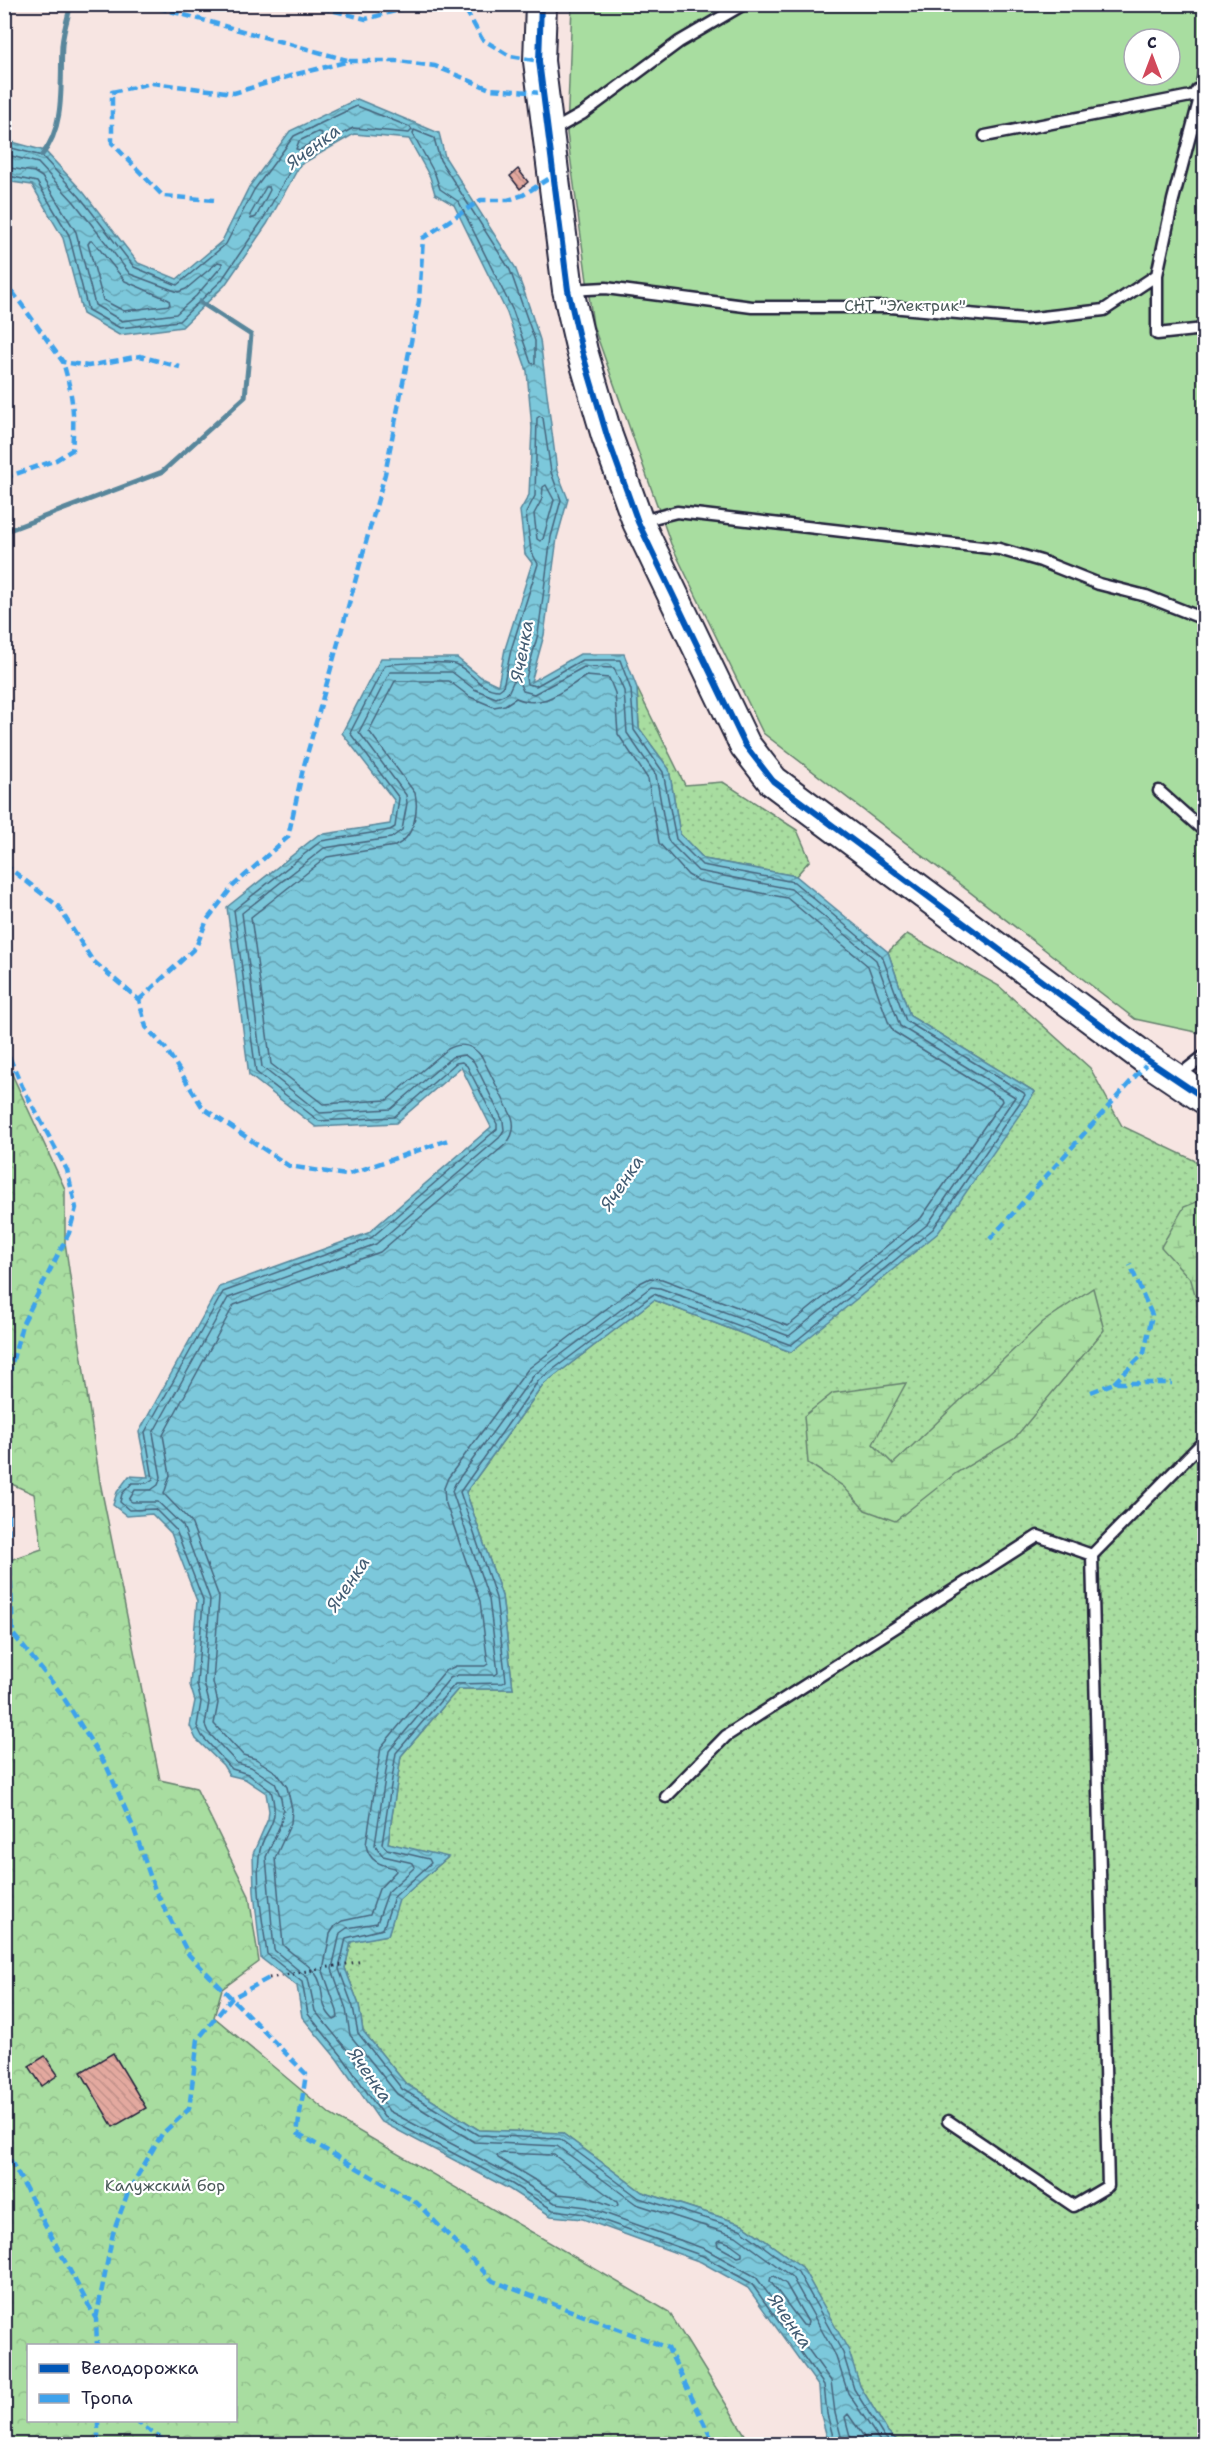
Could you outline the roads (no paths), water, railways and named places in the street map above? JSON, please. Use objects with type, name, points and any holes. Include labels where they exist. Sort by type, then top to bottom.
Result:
[{"type":"street","points":[[541,4],[539,62],[547,134],[568,290],[582,351],[607,436],[638,522],[745,745],[773,781],[1139,1054],[1204,1098]]},
{"type":"lane","points":[[547,134],[582,114],[680,42],[744,4]]},
{"type":"lane","points":[[1204,73],[1203,94],[1173,200],[1157,275],[1157,334],[1204,329]]},
{"type":"lane","points":[[985,136],[1203,94]]},
{"type":"lane","points":[[568,290],[606,288],[752,307],[890,308],[1024,319],[1104,310],[1157,275]]},
{"type":"lane","points":[[638,522],[677,512],[999,549],[1041,561],[1099,584],[1146,596],[1204,619]]},
{"type":"lane","points":[[1159,791],[1204,831]]},
{"type":"lane","points":[[1176,1079],[1204,1056]]},
{"type":"lane","points":[[948,2121],[1074,2206],[1108,2186],[1092,1555],[1204,1441]]},
{"type":"lane","points":[[666,1797],[726,1736],[1038,1536],[1092,1555]]},
{"type":"water","name":"Яченка","points":[[357,99],[439,133],[445,157],[515,267],[540,340],[557,471],[568,499],[557,538],[544,635],[531,682],[580,654],[624,654],[637,688],[639,728],[669,769],[680,834],[704,859],[796,876],[888,952],[910,1016],[1035,1092],[938,1233],[791,1352],[654,1300],[544,1384],[466,1492],[502,1596],[513,1689],[458,1689],[401,1756],[388,1843],[448,1857],[399,1900],[388,1935],[351,1942],[345,1968],[359,2005],[363,2031],[406,2084],[479,2130],[562,2133],[642,2192],[742,2224],[802,2267],[849,2351],[860,2386],[887,2431],[901,2444],[831,2444],[828,2441],[821,2415],[819,2387],[748,2288],[701,2262],[583,2219],[551,2216],[509,2189],[380,2121],[337,2059],[302,2017],[297,1986],[261,1958],[254,1892],[253,1854],[268,1819],[266,1793],[245,1779],[229,1775],[223,1765],[196,1739],[190,1726],[195,1701],[190,1685],[197,1601],[171,1533],[152,1514],[127,1516],[113,1505],[117,1492],[129,1476],[148,1477],[139,1432],[219,1287],[368,1233],[491,1127],[461,1067],[396,1123],[316,1127],[249,1075],[227,907],[318,835],[390,824],[394,800],[342,733],[381,658],[457,658],[481,677],[498,685],[505,649],[532,563],[525,554],[520,511],[529,495],[532,428],[527,371],[507,313],[454,205],[435,194],[430,177],[409,139],[354,134],[300,165],[267,224],[225,285],[182,327],[119,335],[83,314],[63,238],[32,185],[5,181],[5,140],[45,151],[84,193],[138,263],[177,279],[222,241],[249,187],[290,131]]},
{"type":"waterway","points":[[42,155],[50,143],[58,117],[62,45],[70,8]]},
{"type":"waterway","points":[[4,532],[162,472],[245,397],[251,335],[200,302]]},
{"type":"park label","name":"СНТ \"Электрик\"","points":[[905,305]]},
{"type":"park label","name":"Калужский бор","points":[[165,2185]]}]
